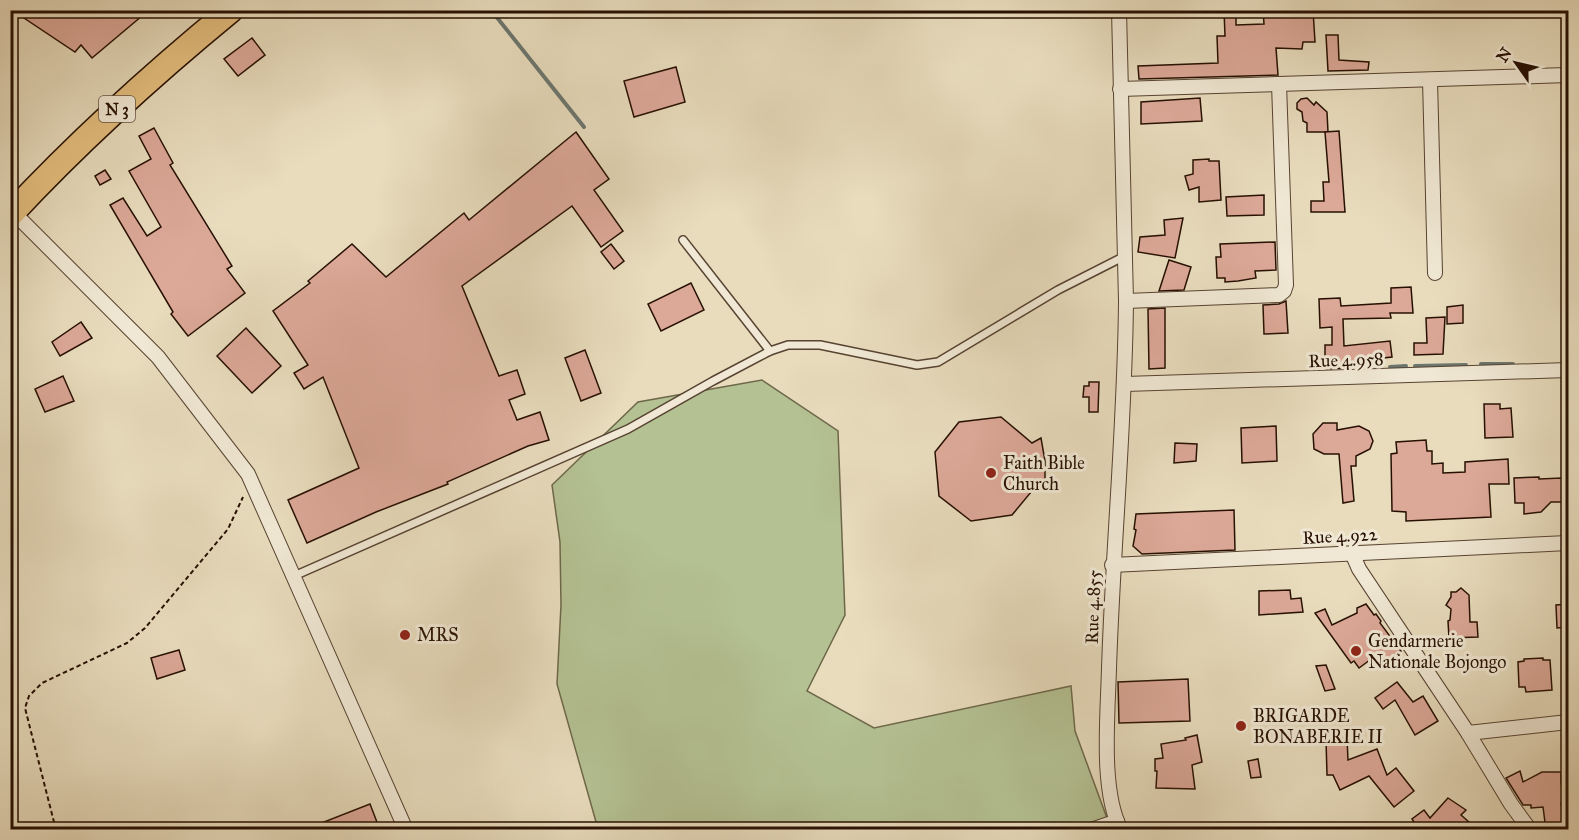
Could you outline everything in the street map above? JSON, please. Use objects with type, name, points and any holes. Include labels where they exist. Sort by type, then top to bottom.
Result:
[{"type":"highway","name":"N 3","points":[[12,213],[93,130],[231,10]]},
{"type":"street","name":"Rue 4.855","points":[[1119,10],[1126,301],[1125,384],[1112,565],[1107,731],[1109,786],[1119,825]]},
{"type":"street","points":[[1120,89],[1569,75]]},
{"type":"street","points":[[1430,80],[1435,273]]},
{"type":"street","points":[[1126,301],[1279,295],[1284,291],[1286,285],[1280,84]]},
{"type":"street","points":[[12,213],[158,357],[248,474],[406,830]]},
{"type":"street","name":"Rue 4.958","points":[[1125,384],[1569,370]]},
{"type":"street","name":"Rue 4.922","points":[[1112,565],[1569,543]]},
{"type":"street","points":[[1352,553],[1359,569],[1530,830]]},
{"type":"street","points":[[1468,733],[1569,722]]},
{"type":"street","points":[[1091,830],[1119,825]]},
{"type":"lane","points":[[683,240],[770,351]]},
{"type":"lane","points":[[294,576],[628,429],[770,351],[788,345],[820,345],[917,365],[938,362],[1058,290],[1125,256]]},
{"type":"path","points":[[56,830],[25,708],[29,696],[42,683],[127,643],[145,628],[228,529],[243,498],[248,474]]},
{"type":"green space","points":[[762,380],[838,431],[845,615],[807,691],[874,728],[1071,686],[1075,731],[1111,829],[598,829],[557,684],[561,605],[560,542],[552,485],[638,402]]},
{"type":"building","points":[[12,10],[149,10],[92,58],[81,45],[75,52]]},
{"type":"building","points":[[1224,10],[1236,10],[1236,25],[1264,24],[1263,10],[1313,10],[1315,42],[1303,42],[1302,49],[1276,48],[1278,75],[1139,79],[1138,66],[1218,63],[1217,36],[1225,36]]},
{"type":"building","points":[[1326,35],[1338,35],[1339,60],[1369,62],[1368,70],[1328,71]]},
{"type":"building","points":[[252,38],[265,55],[238,76],[224,59]]},
{"type":"building","points":[[676,67],[685,102],[634,117],[624,81]]},
{"type":"building","points":[[1200,98],[1202,121],[1141,124],[1141,102]]},
{"type":"building","points":[[1307,98],[1314,105],[1316,102],[1327,112],[1328,132],[1307,132],[1307,123],[1303,121],[1302,112],[1297,109],[1297,103]]},
{"type":"building","points":[[154,128],[173,163],[170,165],[232,266],[227,269],[245,293],[188,336],[171,314],[173,312],[110,205],[123,198],[147,236],[161,227],[129,171],[151,159],[139,136]]},
{"type":"building","points":[[1339,131],[1345,212],[1311,212],[1311,201],[1324,201],[1323,182],[1329,182],[1325,132]]},
{"type":"building","points":[[576,132],[609,179],[594,190],[623,231],[601,247],[572,206],[462,286],[499,376],[517,370],[525,394],[509,400],[517,420],[540,412],[549,440],[528,446],[447,482],[448,484],[376,512],[307,543],[288,500],[359,468],[323,377],[304,389],[294,373],[308,365],[273,311],[310,283],[308,281],[352,244],[386,277],[464,213],[469,220]]},
{"type":"building","points":[[1209,159],[1209,161],[1219,161],[1221,200],[1199,202],[1199,187],[1189,190],[1185,176],[1193,174],[1193,160]]},
{"type":"building","points":[[105,170],[111,179],[100,185],[95,176]]},
{"type":"building","points":[[1264,195],[1264,215],[1227,216],[1226,197]]},
{"type":"building","points":[[1183,218],[1175,258],[1138,252],[1140,237],[1165,235],[1164,220]]},
{"type":"building","points":[[1275,242],[1276,270],[1255,271],[1256,278],[1238,281],[1225,282],[1225,278],[1217,278],[1216,257],[1221,257],[1220,244]]},
{"type":"building","points":[[611,244],[624,261],[614,269],[601,252]]},
{"type":"building","points":[[1169,260],[1191,267],[1184,290],[1159,291]]},
{"type":"building","points":[[691,283],[704,310],[661,331],[648,304]]},
{"type":"building","points":[[1411,287],[1413,313],[1390,313],[1391,318],[1343,319],[1344,346],[1390,341],[1392,357],[1345,362],[1345,368],[1325,369],[1325,345],[1332,345],[1332,327],[1320,328],[1319,299],[1340,298],[1341,306],[1391,303],[1391,288]]},
{"type":"building","points":[[1286,301],[1288,333],[1264,334],[1263,305]]},
{"type":"building","points":[[1463,305],[1463,323],[1447,324],[1447,307]]},
{"type":"building","points":[[1165,308],[1165,368],[1149,369],[1148,309]]},
{"type":"building","points":[[1445,317],[1443,354],[1414,355],[1414,343],[1427,343],[1426,318]]},
{"type":"building","points":[[81,322],[92,338],[60,356],[52,342]]},
{"type":"building","points":[[246,328],[281,366],[252,393],[217,356]]},
{"type":"building","points":[[585,350],[601,393],[581,401],[565,358]]},
{"type":"building","points":[[63,376],[74,401],[45,412],[35,389]]},
{"type":"building","points":[[1089,382],[1099,382],[1098,412],[1089,412],[1089,397],[1083,397],[1084,386],[1089,386]]},
{"type":"building","points":[[1484,404],[1500,404],[1500,409],[1511,408],[1513,437],[1485,438]]},
{"type":"building","name":"Faith Bible Church","points":[[1001,417],[1032,443],[1041,438],[1045,461],[1045,488],[1036,486],[1012,515],[971,521],[939,496],[935,452],[959,422]]},
{"type":"building","points":[[1323,423],[1337,423],[1337,430],[1359,426],[1369,431],[1373,441],[1370,449],[1356,456],[1356,466],[1351,466],[1354,501],[1343,503],[1339,454],[1324,454],[1314,449],[1313,434]]},
{"type":"building","points":[[1276,426],[1277,461],[1242,463],[1241,428]]},
{"type":"building","points":[[1426,440],[1427,451],[1432,451],[1432,464],[1443,463],[1443,473],[1465,472],[1465,462],[1508,459],[1509,484],[1489,484],[1491,517],[1406,521],[1406,512],[1392,511],[1391,454],[1397,453],[1396,442]]},
{"type":"building","points":[[1175,443],[1197,444],[1196,461],[1174,463]]},
{"type":"building","points":[[1539,477],[1539,479],[1562,478],[1563,502],[1551,502],[1541,512],[1524,514],[1524,503],[1515,503],[1514,478]]},
{"type":"building","points":[[1234,510],[1235,550],[1142,554],[1133,546],[1136,514]]},
{"type":"building","points":[[1461,588],[1469,595],[1470,622],[1477,622],[1478,637],[1449,638],[1448,621],[1451,609],[1446,605],[1451,592],[1456,592]]},
{"type":"building","points":[[1290,590],[1291,599],[1301,598],[1303,612],[1259,615],[1259,591]]},
{"type":"building","points":[[1366,604],[1374,615],[1376,614],[1401,651],[1384,663],[1378,654],[1359,668],[1354,661],[1351,663],[1315,613],[1325,609],[1332,625],[1357,613],[1357,608]]},
{"type":"building","points":[[1569,604],[1569,627],[1557,628],[1556,605]]},
{"type":"building","points":[[179,650],[185,670],[157,679],[151,658]]},
{"type":"building","points":[[1543,658],[1543,660],[1550,660],[1552,690],[1526,692],[1525,687],[1519,687],[1518,662],[1524,659]]},
{"type":"building","points":[[1326,665],[1335,689],[1325,691],[1316,666]]},
{"type":"building","points":[[1188,679],[1190,721],[1119,723],[1118,682]]},
{"type":"building","points":[[1397,682],[1413,702],[1423,696],[1438,721],[1415,735],[1395,700],[1383,709],[1375,698]]},
{"type":"building","points":[[1197,735],[1202,762],[1192,765],[1195,789],[1156,788],[1155,759],[1163,758],[1161,744],[1186,740],[1185,738]]},
{"type":"building","points":[[1347,738],[1348,760],[1377,749],[1387,775],[1396,768],[1414,791],[1394,807],[1369,776],[1340,790],[1333,775],[1327,775],[1326,739]]},
{"type":"building","points":[[1258,759],[1261,777],[1251,778],[1248,761]]},
{"type":"building","points":[[1520,771],[1523,782],[1542,772],[1561,772],[1561,784],[1569,783],[1569,803],[1561,803],[1566,830],[1546,830],[1543,807],[1531,808],[1531,805],[1523,805],[1506,778]]},
{"type":"building","points":[[1448,798],[1466,810],[1461,815],[1478,830],[1419,830],[1412,819],[1424,810],[1430,818]]},
{"type":"building","points":[[370,804],[380,830],[306,829]]},
{"type":"waterway","points":[[491,10],[584,127]]},
{"type":"waterway","points":[[1481,364],[1513,364]]},
{"type":"waterway","points":[[1415,366],[1466,365]]},
{"type":"waterway","points":[[1390,367],[1406,366]]},
{"type":"place","name":"Faith Bible Church","points":[[991,473]]},
{"type":"place","name":"MRS","points":[[405,635]]},
{"type":"place","name":"Gendarmerie Nationale Bojongo","points":[[1356,651]]},
{"type":"place","name":"BRIGARDE BONABERIE II","points":[[1241,726]]}]
